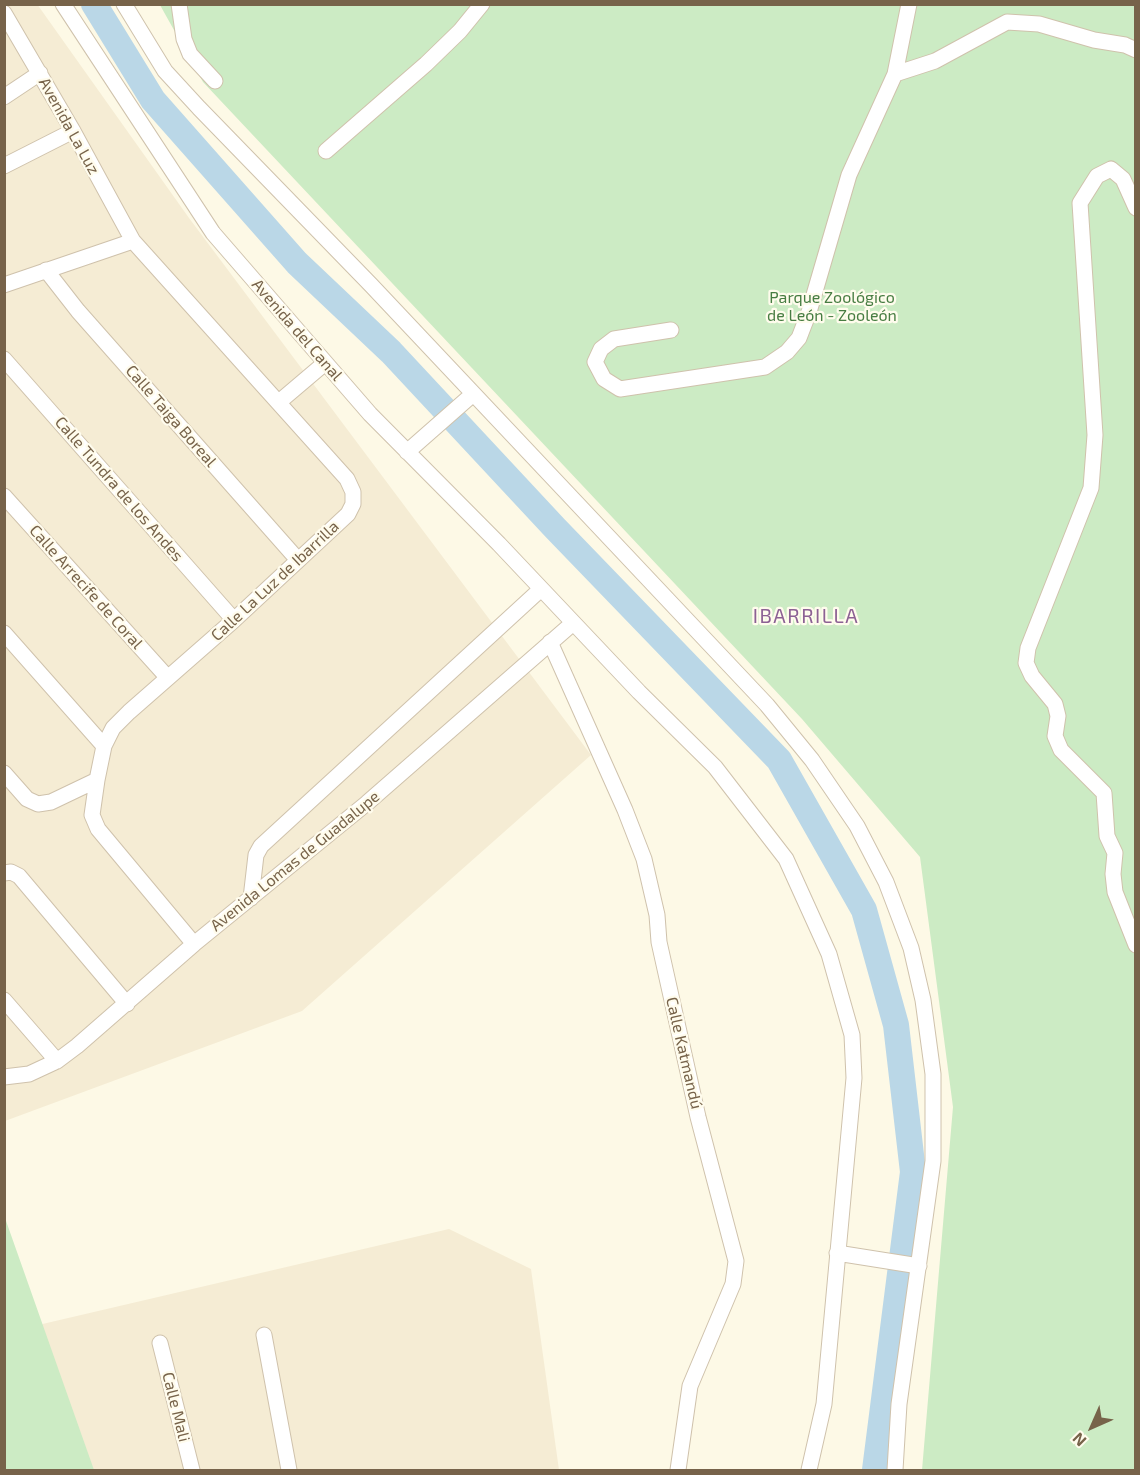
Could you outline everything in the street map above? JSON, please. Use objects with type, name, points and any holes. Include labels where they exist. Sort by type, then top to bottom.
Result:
[{"type":"street","name":"Avenida del Canal","points":[[63,4],[213,233],[325,363],[407,452],[715,767],[786,859],[829,954],[852,1035],[854,1078],[844,1253],[824,1404],[809,1470]]},
{"type":"street","points":[[124,4],[165,71],[468,397],[767,705],[812,760],[862,836],[886,882],[911,948],[923,1000],[933,1074],[933,1161],[899,1404],[895,1470]]},
{"type":"street","points":[[179,4],[184,39],[190,54],[215,81]]},
{"type":"street","points":[[326,151],[426,64],[460,31],[482,4]]},
{"type":"street","points":[[671,330],[614,339],[601,349],[595,362],[604,379],[620,389],[765,367],[787,352],[799,338],[809,312],[849,175],[895,74],[909,4]]},
{"type":"street","name":"Avenida La Luz","points":[[4,12],[133,241]]},
{"type":"street","points":[[895,74],[935,61],[1007,22],[1039,24],[1094,40],[1132,43]]},
{"type":"street","points":[[4,97],[40,73]]},
{"type":"street","points":[[4,166],[73,131]]},
{"type":"street","points":[[1136,208],[1123,179],[1111,170],[1097,176],[1080,203],[1095,435],[1091,488],[1028,648],[1026,663],[1032,676],[1054,704],[1058,716],[1055,736],[1061,750],[1104,793],[1107,836],[1115,853],[1113,874],[1115,892],[1136,945]]},
{"type":"street","points":[[4,285],[133,241]]},
{"type":"street","name":"Calle La Luz de Ibarrilla","points":[[104,746],[114,728],[348,514],[353,504],[353,492],[347,479],[133,241]]},
{"type":"street","name":"Calle Taiga Boreal","points":[[46,270],[78,311],[298,560]]},
{"type":"street","name":"Calle Tundra de los Andes","points":[[4,359],[234,620]]},
{"type":"street","points":[[279,402],[325,363]]},
{"type":"street","points":[[407,452],[468,397]]},
{"type":"street","name":"Calle Arrecife de Coral","points":[[4,496],[168,678]]},
{"type":"street","points":[[250,898],[256,855],[261,846],[541,589]]},
{"type":"street","name":"Avenida Lomas de Guadalupe","points":[[4,1077],[29,1074],[57,1061],[367,802],[573,623]]},
{"type":"street","points":[[4,633],[104,746],[92,815],[98,829],[194,945]]},
{"type":"street","name":"Calle Katmandú","points":[[550,642],[625,810],[644,859],[657,915],[659,942],[698,1117],[736,1261],[733,1284],[690,1386],[678,1470]]},
{"type":"street","points":[[4,773],[27,799],[38,804],[51,802],[97,780]]},
{"type":"street","points":[[4,873],[11,872],[19,876],[127,1004]]},
{"type":"street","points":[[4,1000],[57,1061]]},
{"type":"street","points":[[844,1253],[920,1266]]},
{"type":"street","points":[[264,1335],[289,1470]]},
{"type":"street","name":"Calle Mali","points":[[160,1343],[192,1470]]},
{"type":"shaded area","points":[[37,4],[189,218],[591,755],[302,1011],[5,1121],[4,5]]},
{"type":"shaded area","points":[[449,1229],[531,1269],[559,1470],[5,1470],[4,1333]]},
{"type":"green space","name":"Parque Zoológico de León - Zooleón","points":[[160,5],[1135,5],[1135,1470],[922,1470],[953,1107],[920,857],[802,719],[203,82]]},
{"type":"green space","points":[[5,1218],[94,1470],[5,1470]]},
{"type":"waterway","points":[[94,4],[153,100],[297,263],[391,352],[555,528],[779,760],[864,910],[896,1025],[913,1172],[875,1470]]},
{"type":"district","name":"IBARRILLA","points":[[806,616]]}]
